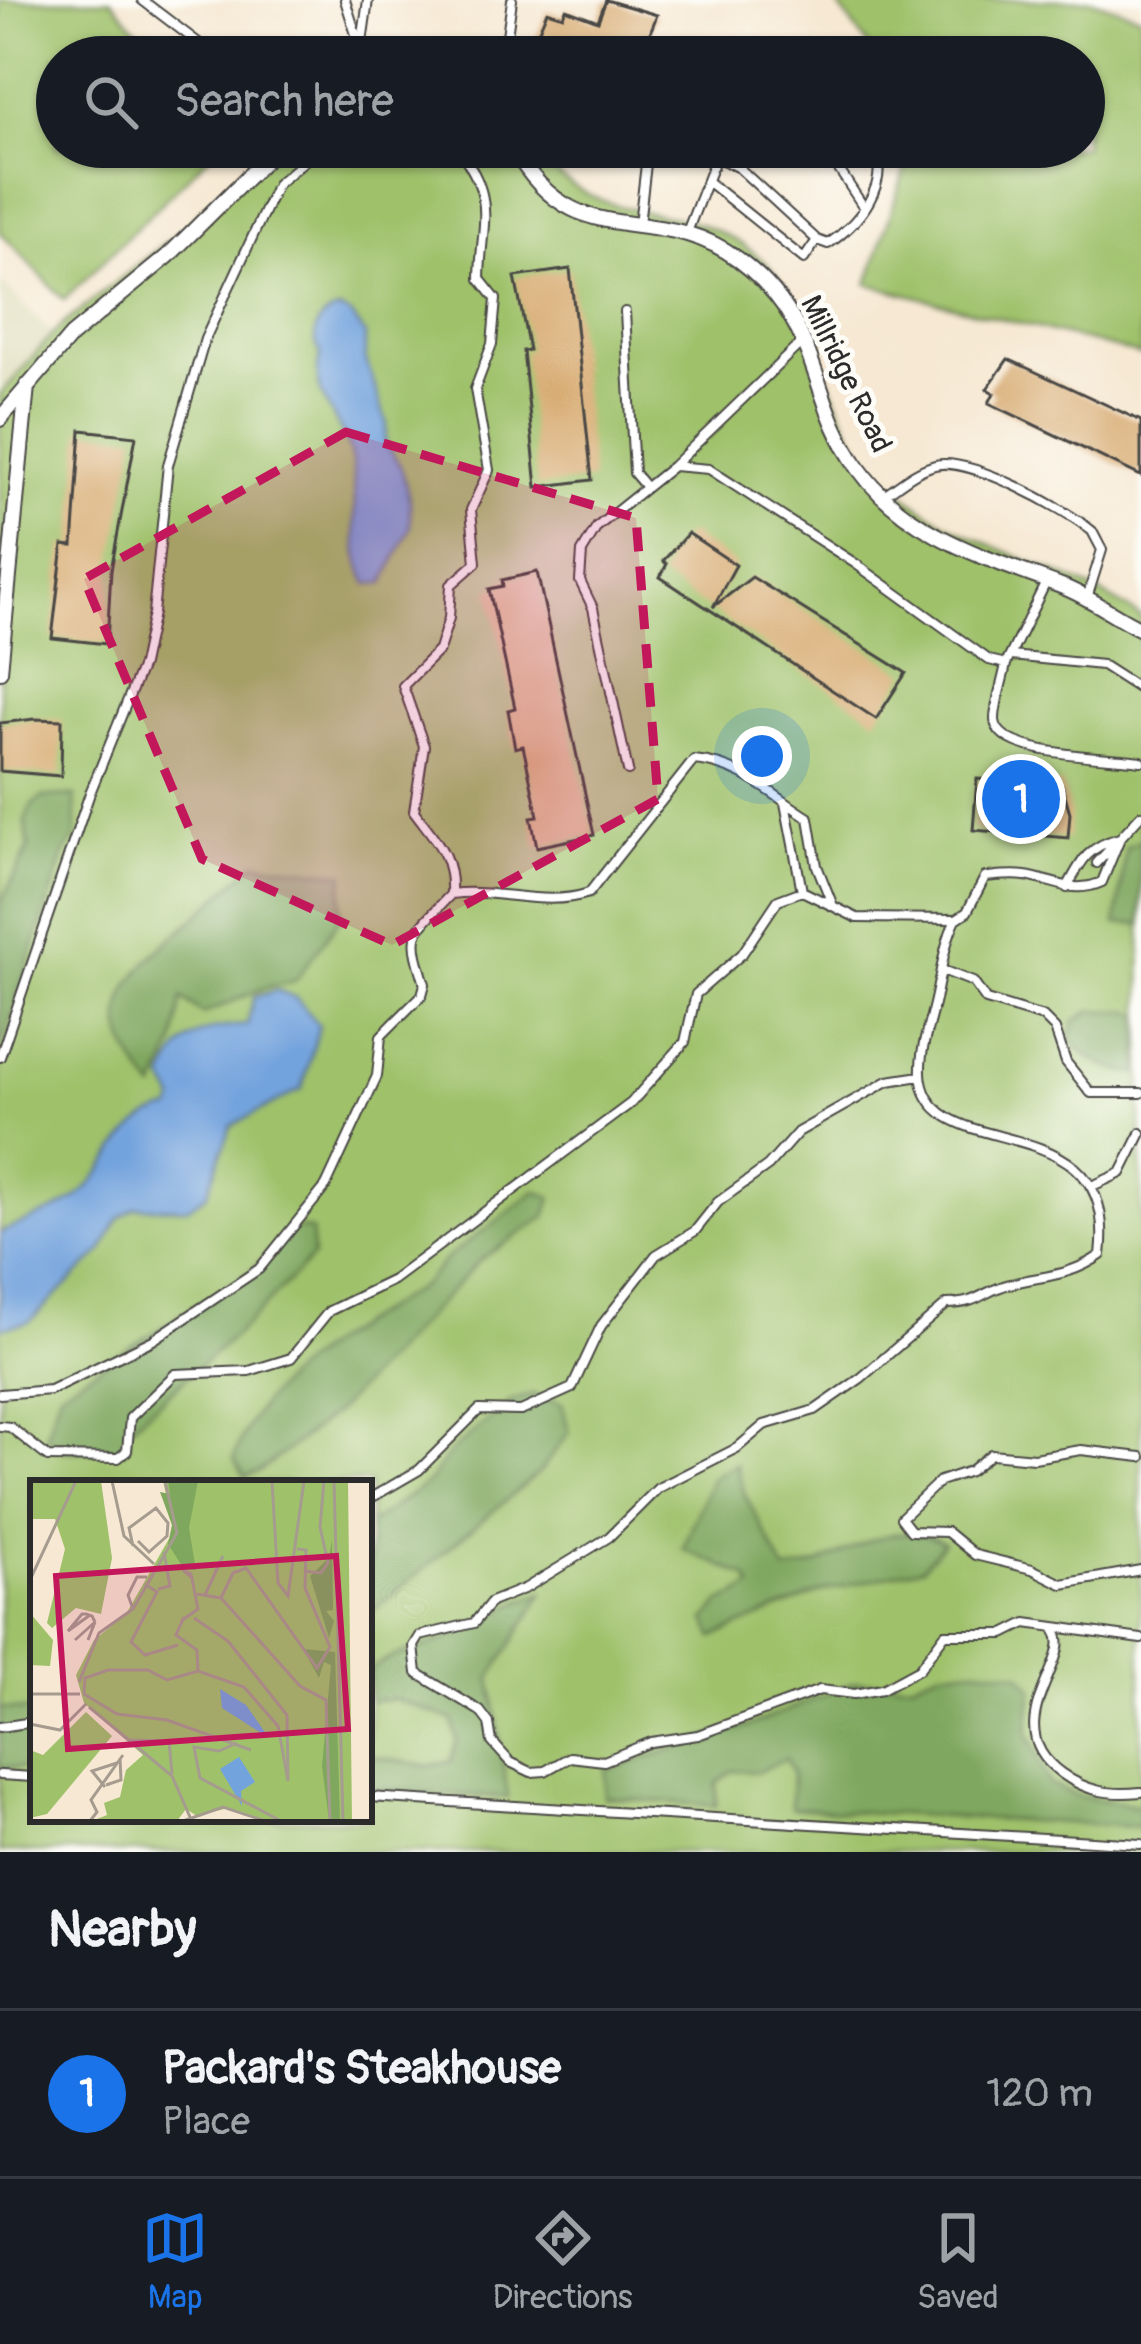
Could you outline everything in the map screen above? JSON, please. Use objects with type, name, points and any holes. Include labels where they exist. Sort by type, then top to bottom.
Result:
[{"type":"street","points":[[0,418],[71,336],[168,256],[257,168]]},
{"type":"street","name":"Millridge Road","points":[[525,168],[563,206],[593,219],[688,232],[725,250],[757,274],[805,339],[859,469],[884,495],[961,549],[1087,598],[1141,629]]},
{"type":"street","points":[[0,671],[27,386]]},
{"type":"lane","points":[[142,0],[189,36]]},
{"type":"lane","points":[[345,0],[355,36]]},
{"type":"lane","points":[[363,36],[368,0]]},
{"type":"lane","points":[[507,36],[512,0]]},
{"type":"lane","points":[[0,1057],[90,793],[142,664],[153,613],[176,423],[205,339],[277,184],[296,168]]},
{"type":"lane","points":[[452,894],[446,849],[415,811],[424,746],[403,686],[440,650],[451,585],[476,563],[471,510],[489,470],[475,389],[492,344],[496,299],[480,279],[488,229],[473,168]]},
{"type":"lane","points":[[639,226],[646,168]]},
{"type":"lane","points":[[688,232],[712,168]]},
{"type":"lane","points":[[739,168],[817,240],[828,244],[844,233],[864,207],[877,181],[878,168]]},
{"type":"lane","points":[[838,168],[864,207]]},
{"type":"lane","points":[[707,181],[804,259],[817,240]]},
{"type":"lane","points":[[625,312],[634,473],[645,486]]},
{"type":"lane","points":[[628,771],[593,608],[580,581],[582,551],[597,527],[673,466],[805,339]]},
{"type":"lane","points":[[884,495],[934,465],[957,463],[978,469],[1092,531],[1102,550],[1087,598]]},
{"type":"lane","points":[[673,466],[710,469],[856,564],[989,660],[1102,665],[1141,690]]},
{"type":"lane","points":[[1047,581],[1008,660],[995,722],[1000,735],[1020,748],[1141,761]]},
{"type":"lane","points":[[0,1394],[50,1390],[153,1340],[260,1269],[326,1186],[377,1076],[381,1036],[422,995],[425,984],[413,959],[418,932],[452,894],[492,891],[566,901],[589,893],[694,760],[736,770],[809,818],[817,866],[834,908]]},
{"type":"lane","points":[[785,803],[786,832],[802,892]]},
{"type":"lane","points":[[1097,863],[1141,815]]},
{"type":"lane","points":[[0,1426],[10,1427],[48,1457],[118,1458],[127,1451],[130,1418],[175,1374],[249,1371],[291,1358],[329,1311],[393,1280],[631,1102],[685,1042],[696,994],[742,954],[778,901],[802,892],[857,918],[956,919],[968,912],[985,878],[1021,875],[1067,888],[1102,882],[1120,838]]},
{"type":"lane","points":[[1067,888],[1081,858],[1100,843],[1120,838]]},
{"type":"lane","points":[[956,919],[945,942],[920,1076],[934,1104],[963,1127],[1040,1146],[1076,1164],[1092,1186],[1105,1220],[1101,1255],[1073,1274],[1011,1283],[974,1304],[946,1304],[861,1378],[815,1410],[764,1425],[737,1448],[658,1488],[610,1537],[491,1602],[474,1623],[435,1628],[414,1646],[418,1673],[466,1698],[489,1724],[492,1742],[510,1762],[531,1772],[545,1771],[570,1757],[604,1761],[651,1742],[698,1735],[820,1690],[854,1694],[882,1689],[919,1669],[945,1634],[1004,1634],[1026,1623],[1141,1639]]},
{"type":"lane","points":[[942,970],[973,982],[986,1000],[1043,1017],[1055,1029],[1066,1062],[1091,1093],[1141,1093]]},
{"type":"lane","points":[[372,1497],[418,1470],[479,1410],[521,1411],[572,1388],[602,1326],[656,1255],[695,1231],[718,1202],[768,1166],[798,1132],[868,1090],[920,1076]]},
{"type":"lane","points":[[1092,1186],[1120,1173],[1141,1132]]},
{"type":"lane","points":[[1141,1457],[1081,1450],[1034,1458],[991,1454],[966,1473],[940,1481],[901,1518],[911,1531],[947,1532],[975,1555],[1032,1569],[1062,1584],[1141,1570]]},
{"type":"lane","points":[[1054,1630],[1059,1653],[1036,1705],[1042,1753],[1065,1776],[1096,1792],[1141,1792]]},
{"type":"lane","points":[[0,1727],[30,1722]]},
{"type":"lane","points":[[0,1775],[30,1777]]},
{"type":"lane","points":[[372,1797],[1141,1844]]},
{"type":"highlighted area","points":[[346,432],[636,518],[658,799],[392,945],[202,859],[84,579]]},
{"type":"shaded area","points":[[0,281],[64,346],[0,411]]},
{"type":"green space","points":[[0,0],[111,0],[143,36],[36,36],[36,168],[197,168],[64,300],[0,232]]},
{"type":"green space","points":[[834,0],[1092,0],[1141,16],[1141,355],[868,284],[905,168],[1105,168],[1105,36],[861,36]]},
{"type":"green space","points":[[243,168],[551,168],[586,193],[612,204],[695,223],[754,253],[795,301],[845,419],[879,472],[939,519],[1141,617],[1141,1852],[0,1852],[0,395],[58,328],[182,230]]},
{"type":"green space","points":[[75,796],[76,837],[65,852],[0,1051],[0,904],[29,848],[25,821],[31,806],[43,797]]},
{"type":"green space","points":[[1141,840],[1141,924],[1116,924],[1126,847]]},
{"type":"green space","points":[[255,863],[344,873],[340,918],[295,981],[264,988],[203,1014],[182,998],[175,1043],[155,1090],[125,1041],[122,1001],[144,965]]},
{"type":"green space","points":[[1091,1011],[1130,1011],[1141,1016],[1139,1074],[1101,1064],[1070,1039],[1074,1022]]},
{"type":"green space","points":[[535,1191],[552,1197],[546,1217],[481,1259],[336,1412],[259,1472],[245,1477],[234,1459],[246,1429],[286,1379],[338,1338],[421,1286],[446,1259]]},
{"type":"green space","points":[[294,1228],[311,1230],[313,1256],[244,1327],[128,1429],[128,1446],[120,1451],[64,1451],[46,1435],[60,1391],[249,1273]]},
{"type":"green space","points":[[532,1394],[562,1404],[569,1432],[539,1473],[372,1612],[372,1522],[428,1483],[450,1452],[510,1402]]},
{"type":"green space","points":[[736,1464],[745,1495],[785,1571],[901,1533],[944,1542],[923,1567],[823,1591],[713,1637],[706,1620],[720,1603],[752,1587],[747,1577],[683,1549],[712,1477]]},
{"type":"green space","points":[[543,1593],[491,1678],[508,1798],[372,1789],[372,1756],[430,1766],[451,1761],[457,1740],[453,1720],[394,1699],[372,1701],[372,1669],[452,1637]]},
{"type":"green space","points":[[942,1670],[1020,1673],[1033,1689],[1028,1731],[1049,1784],[1078,1796],[1141,1806],[1141,1827],[791,1808],[792,1774],[786,1758],[758,1772],[731,1771],[717,1783],[716,1806],[605,1797],[606,1770],[760,1722],[855,1682],[912,1682]]},
{"type":"green space","points":[[0,1708],[30,1711],[30,1769],[0,1767]]},
{"type":"water","points":[[340,310],[351,315],[365,334],[365,357],[387,424],[385,442],[401,467],[410,502],[410,528],[384,583],[368,584],[362,569],[351,456],[319,382],[317,326]]},
{"type":"water","points":[[277,990],[296,998],[319,1026],[302,1089],[231,1126],[207,1194],[187,1208],[136,1207],[119,1218],[103,1250],[29,1322],[0,1328],[0,1233],[62,1207],[84,1191],[140,1124],[172,1109],[175,1100],[164,1080],[185,1044],[205,1032],[247,1025],[254,997]]},
{"type":"building","points":[[606,0],[657,15],[649,36],[536,36],[547,11],[563,16],[566,9],[598,21]]},
{"type":"building","points":[[570,269],[592,480],[537,487],[523,351],[529,350],[515,277]]},
{"type":"building","points":[[1008,359],[1141,421],[1141,476],[989,403],[994,393],[987,389]]},
{"type":"building","points":[[81,430],[136,436],[111,570],[107,644],[52,638],[63,545],[73,546]]},
{"type":"building","points":[[688,533],[736,565],[713,607],[752,577],[906,673],[876,719],[660,577],[667,564],[663,561]]},
{"type":"building","points":[[537,572],[594,835],[537,847],[531,817],[538,816],[523,746],[515,748],[508,710],[515,708],[489,589],[503,586],[502,580]]},
{"type":"building","points":[[62,720],[61,776],[0,771],[0,723]]},
{"type":"building","points":[[977,779],[1062,785],[1070,813],[1068,838],[973,830]]},
{"type":"place","name":"Packard's Steakhouse","points":[[1021,799]]}]
